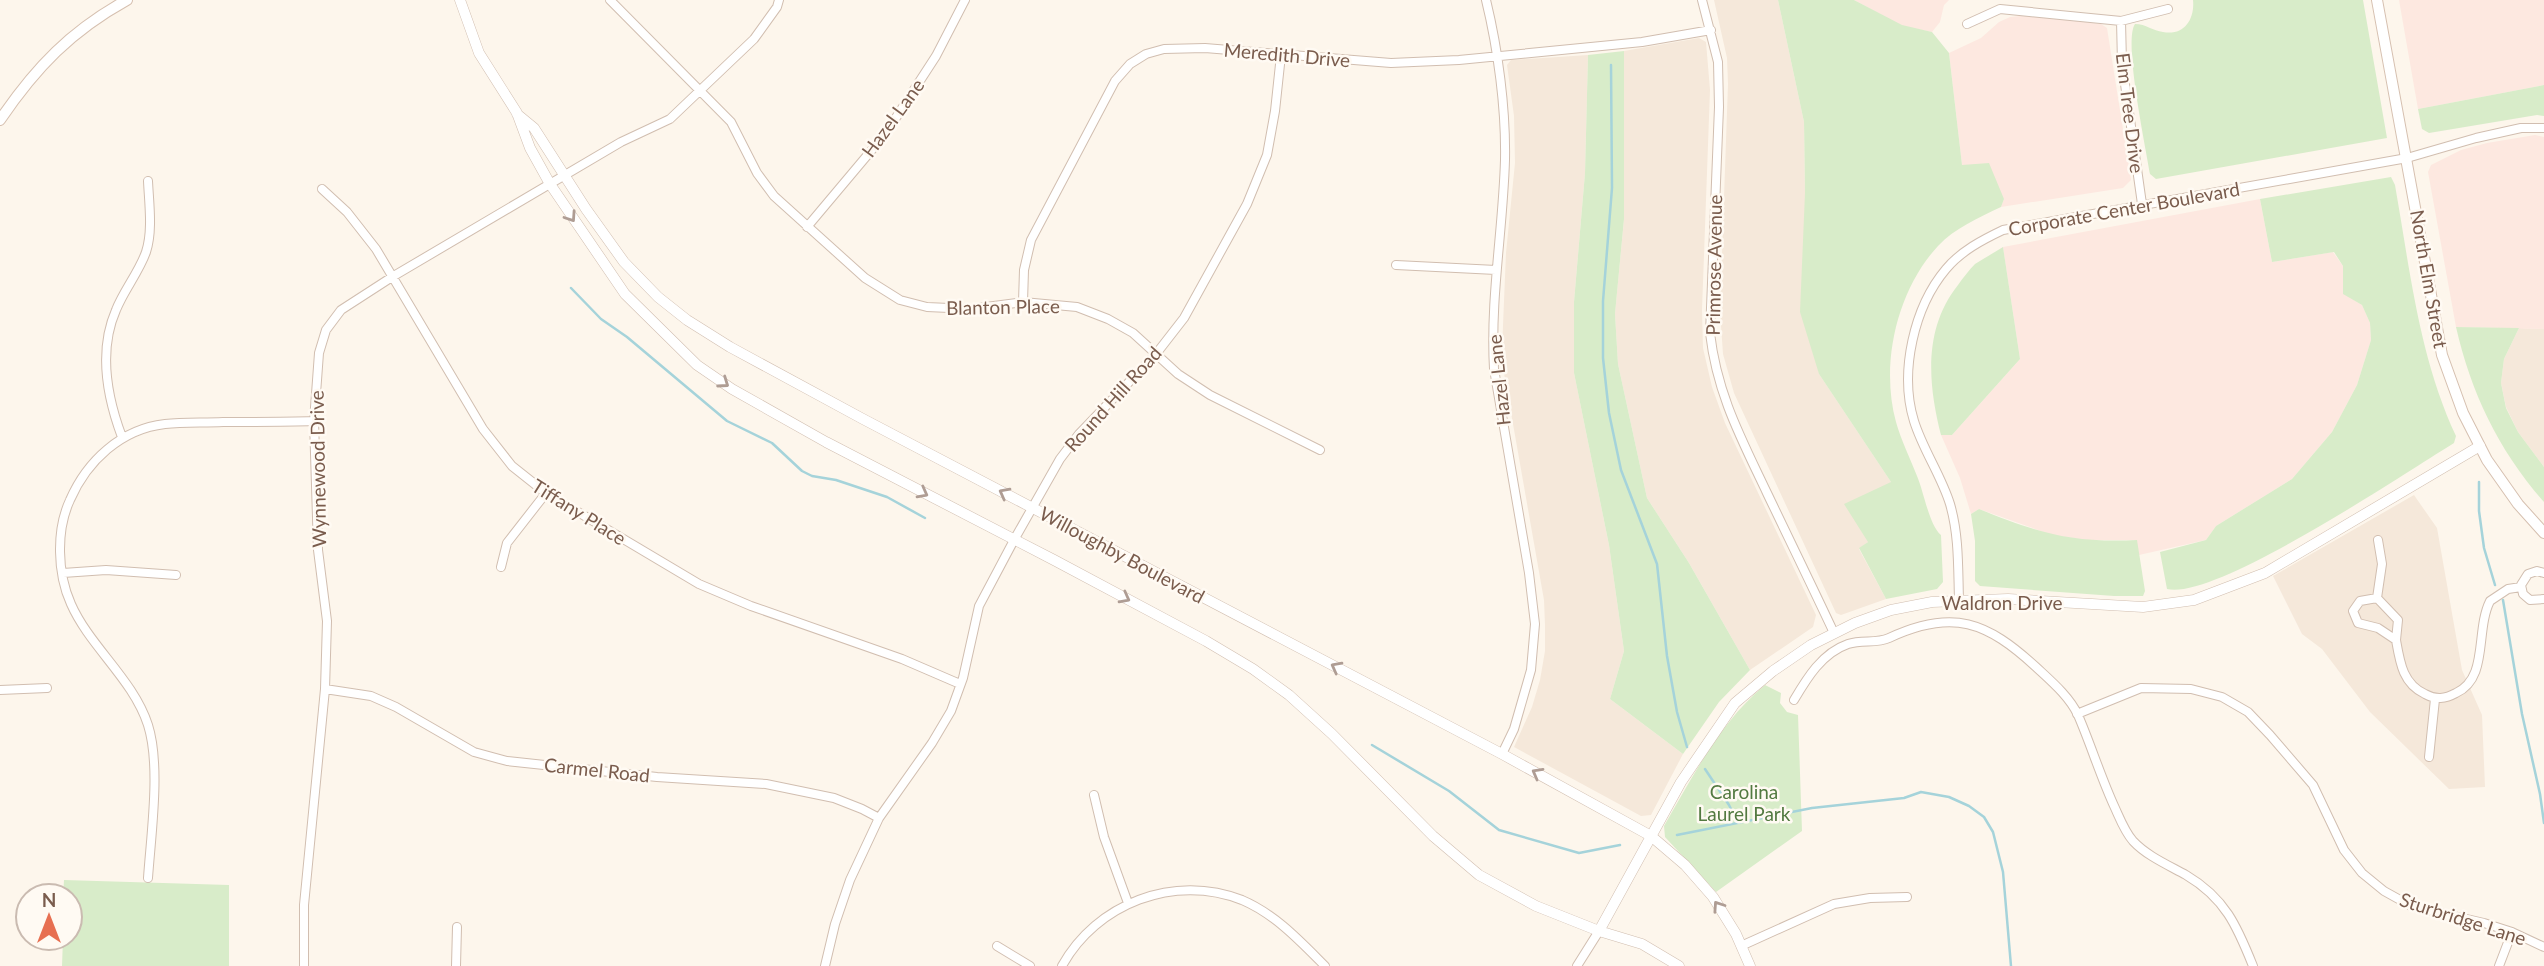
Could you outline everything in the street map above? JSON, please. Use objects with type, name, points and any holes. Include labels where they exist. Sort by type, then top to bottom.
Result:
[{"type":"main road","points":[[0,120],[21,89],[59,47],[127,0]]},
{"type":"main road","name":"North Elm Street","points":[[2377,0],[2442,355],[2463,412],[2480,446],[2518,505],[2544,533]]},
{"type":"street","name":"Willoughby Boulevard","points":[[460,0],[479,53],[517,113],[530,148],[550,184],[625,294],[697,365],[732,389],[826,442],[1206,641],[1253,669],[1289,695],[1433,836],[1479,875],[1536,906],[1599,931],[1642,944],[1679,966]]},
{"type":"street","name":"Blanton Place","points":[[610,0],[732,122],[757,173],[774,196],[865,278],[900,300],[927,307],[971,309],[1023,302],[1077,307],[1108,318],[1133,333],[1178,374],[1210,395],[1320,450]]},
{"type":"street","name":"Wynnewood Drive","points":[[304,966],[304,905],[325,689],[327,621],[318,550],[314,421],[319,353],[326,330],[341,310],[392,277],[621,142],[670,119],[754,39],[779,0]]},
{"type":"street","name":"Hazel Lane","points":[[807,227],[886,134],[936,57],[965,0]]},
{"type":"street","name":"Hazel Lane","points":[[1486,0],[1503,111],[1505,157],[1496,270],[1494,369],[1529,573],[1535,624],[1531,670],[1514,729],[1502,754]]},
{"type":"street","name":"Primrose Avenue","points":[[1702,0],[1712,30],[1718,62],[1719,107],[1710,332],[1713,358],[1720,389],[1735,426],[1834,633]]},
{"type":"street","points":[[1967,24],[2000,9],[2121,21],[2168,9]]},
{"type":"street","name":"Elm Tree Drive","points":[[2121,21],[2122,63],[2142,204]]},
{"type":"street","name":"Meredith Drive","points":[[1023,302],[1024,270],[1031,240],[1115,80],[1130,64],[1146,54],[1164,49],[1205,48],[1391,63],[1642,42],[1712,30]]},
{"type":"street","name":"Round Hill Road","points":[[825,966],[835,924],[850,880],[878,818],[932,743],[951,711],[979,606],[1014,540],[1060,459],[1079,434],[1156,354],[1184,318],[1247,204],[1267,155],[1275,111],[1280,55]]},
{"type":"street","name":"Willoughby Boulevard","points":[[517,113],[534,128],[624,262],[658,297],[687,320],[730,347],[1651,835],[1685,865],[1713,897],[1736,934],[1750,966]]},
{"type":"street","name":"Corporate Center Boulevard","points":[[1959,600],[1957,537],[1949,502],[1924,450],[1913,418],[1909,395],[1913,340],[1929,294],[1947,268],[1968,249],[2003,230],[2407,158],[2521,128],[2544,128]]},
{"type":"street","points":[[122,437],[108,393],[106,355],[115,312],[146,251],[150,213],[148,181]]},
{"type":"street","name":"Tiffany Place","points":[[322,188],[347,212],[376,249],[482,429],[512,466],[545,494],[699,584],[751,606],[902,659],[960,684]]},
{"type":"street","points":[[1396,265],[1496,270]]},
{"type":"street","points":[[148,878],[154,773],[148,724],[134,697],[79,620],[69,600],[63,573],[60,529],[65,509],[85,470],[122,437],[163,424],[314,421]]},
{"type":"street","name":"Waldron Drive","points":[[1577,966],[1687,773],[1735,704],[1773,671],[1811,645],[1891,610],[1959,600],[2008,599],[2143,607],[2194,600],[2265,573],[2480,446]]},
{"type":"street","points":[[500,567],[507,543],[545,494]]},
{"type":"street","points":[[2377,597],[2382,564],[2378,540]]},
{"type":"street","points":[[63,573],[106,570],[176,575]]},
{"type":"street","points":[[2544,573],[2537,571],[2528,574],[2521,587],[2530,600],[2544,599]]},
{"type":"street","points":[[2377,597],[2398,620],[2396,640],[2404,676],[2414,689],[2435,699],[2448,697],[2465,689],[2477,673],[2480,635],[2490,601],[2508,589],[2521,587]]},
{"type":"street","points":[[2377,597],[2360,601],[2353,611],[2358,623],[2378,628],[2396,640]]},
{"type":"street","points":[[1794,700],[1807,678],[1829,654],[1849,644],[1879,642],[1934,622],[1960,622],[1988,630],[2012,645],[2070,701],[2099,773],[2131,839],[2146,852],[2190,877],[2217,897],[2236,923],[2253,966]]},
{"type":"street","points":[[0,690],[47,688]]},
{"type":"street","name":"Sturbridge Lane","points":[[2077,714],[2141,688],[2191,689],[2222,697],[2248,712],[2313,785],[2344,850],[2362,873],[2384,891],[2411,906],[2512,932],[2544,947]]},
{"type":"street","name":"Carmel Road","points":[[325,689],[371,696],[396,707],[474,752],[507,761],[657,777],[766,784],[834,798],[878,818]]},
{"type":"street","points":[[2429,757],[2435,699]]},
{"type":"street","points":[[1094,795],[1104,837],[1128,903]]},
{"type":"street","points":[[1062,966],[1070,951],[1102,919],[1128,903],[1164,892],[1202,890],[1242,900],[1285,926],[1325,966]]},
{"type":"street","points":[[1741,946],[1834,904],[1870,898],[1907,897]]},
{"type":"street","points":[[456,966],[457,927]]},
{"type":"street","points":[[2499,966],[2512,932]]},
{"type":"street","points":[[997,946],[1030,966]]},
{"type":"shaded area","points":[[1714,0],[1778,0],[1804,122],[1805,193],[1819,374],[1891,482],[1868,542],[1859,549],[1886,599],[1841,615],[1836,613],[1734,393],[1723,354],[1720,311],[1728,84],[1727,58]]},
{"type":"shaded area","points":[[1854,0],[1949,0],[1944,5],[1940,22],[1932,32],[1902,26]]},
{"type":"shaded area","points":[[2399,0],[2544,0],[2544,85],[2418,109]]},
{"type":"shaded area","points":[[2030,15],[2101,24],[2107,28],[2131,180],[2123,188],[2001,207],[2004,199],[1962,165],[1949,53],[1981,38],[1999,22],[2010,17]]},
{"type":"shaded area","points":[[1699,38],[1706,42],[1710,90],[1703,348],[1712,387],[1725,423],[1816,615],[1813,627],[1750,670],[1689,563],[1647,498],[1618,364],[1615,314],[1624,219],[1624,51]]},
{"type":"shaded area","points":[[1588,55],[1585,173],[1574,302],[1574,373],[1609,545],[1624,651],[1610,699],[1683,754],[1651,815],[1641,816],[1514,747],[1532,707],[1540,680],[1545,651],[1545,625],[1544,600],[1502,350],[1506,253],[1515,163],[1514,116],[1507,65],[1511,60]]},
{"type":"shaded area","points":[[2535,135],[2544,137],[2544,329],[2456,327],[2428,172],[2431,165],[2461,150]]},
{"type":"shaded area","points":[[2260,199],[2272,262],[2333,252],[2343,266],[2343,293],[2362,305],[2370,323],[2371,340],[2357,385],[2332,432],[2292,479],[2216,526],[2206,540],[2139,555],[2136,540],[2085,540],[2052,535],[1979,509],[1971,514],[1960,478],[1941,435],[1952,435],[2020,359],[2003,247]]},
{"type":"shaded area","points":[[2519,328],[2544,329],[2544,467],[2518,432],[2506,407],[2501,383],[2504,359]]},
{"type":"shaded area","points":[[2414,495],[2437,528],[2462,670],[2482,715],[2485,787],[2449,789],[2370,712],[2322,649],[2302,634],[2273,576]]},
{"type":"green space","points":[[1778,0],[1854,0],[1902,25],[1932,32],[1949,53],[1962,165],[1989,163],[2004,199],[2001,207],[1952,234],[1924,264],[1902,306],[1891,352],[1890,376],[1896,422],[1930,516],[1941,535],[1943,582],[1937,589],[1886,599],[1859,548],[1868,542],[1844,504],[1891,482],[1819,374],[1800,312],[1805,193],[1804,122]]},
{"type":"green space","points":[[2193,0],[2363,0],[2387,138],[2156,179],[2150,174],[2140,120],[2133,72],[2132,34],[2135,24],[2170,33],[2182,29],[2190,20]]},
{"type":"green space","points":[[1624,51],[1624,219],[1615,314],[1618,364],[1647,498],[1689,563],[1750,670],[1719,702],[1683,754],[1610,699],[1624,651],[1609,545],[1574,373],[1574,302],[1585,173],[1588,55]]},
{"type":"green space","points":[[2544,85],[2544,116],[2429,133],[2422,129],[2418,109]]},
{"type":"green space","points":[[2391,177],[2395,185],[2424,344],[2443,406],[2456,436],[2454,443],[2354,506],[2266,556],[2191,587],[2167,589],[2160,552],[2206,540],[2216,526],[2292,479],[2332,432],[2357,385],[2371,340],[2370,323],[2362,305],[2343,294],[2343,266],[2334,252],[2272,262],[2260,199]]},
{"type":"green space","points":[[2003,247],[2020,359],[1952,435],[1941,435],[1931,377],[1934,338],[1939,320],[1947,302],[1975,264]]},
{"type":"green space","points":[[2456,327],[2519,328],[2504,359],[2501,383],[2506,408],[2518,432],[2544,467],[2544,502],[2500,442],[2470,375]]},
{"type":"green space","points":[[1979,509],[2056,535],[2093,540],[2137,540],[2145,591],[2143,596],[1980,586],[1975,581],[1975,541],[1971,514]]},
{"type":"green space","name":"Carolina Laurel Park","points":[[1765,685],[1781,693],[1780,703],[1787,712],[1798,715],[1802,831],[1716,892],[1665,837],[1664,826],[1721,733]]},
{"type":"green space","points":[[64,880],[229,885],[229,966],[62,966],[62,952],[84,952],[84,882]]},
{"type":"waterway","points":[[1611,65],[1612,188],[1603,301],[1603,358],[1609,413],[1621,470],[1657,564],[1667,656],[1677,712],[1687,747]]},
{"type":"waterway","points":[[571,288],[601,319],[627,337],[727,421],[772,443],[802,471],[887,497],[925,518]]},
{"type":"waterway","points":[[2479,482],[2479,511],[2484,548],[2495,585]]},
{"type":"waterway","points":[[2503,600],[2544,823]]},
{"type":"waterway","points":[[1372,745],[1449,791],[1499,830],[1579,853],[1620,845]]},
{"type":"waterway","points":[[1705,769],[1738,823]]},
{"type":"waterway","points":[[1677,835],[1812,808],[1904,798],[1921,792],[1949,797],[1969,806],[1984,817],[1993,832],[2003,872],[2011,966]]}]
